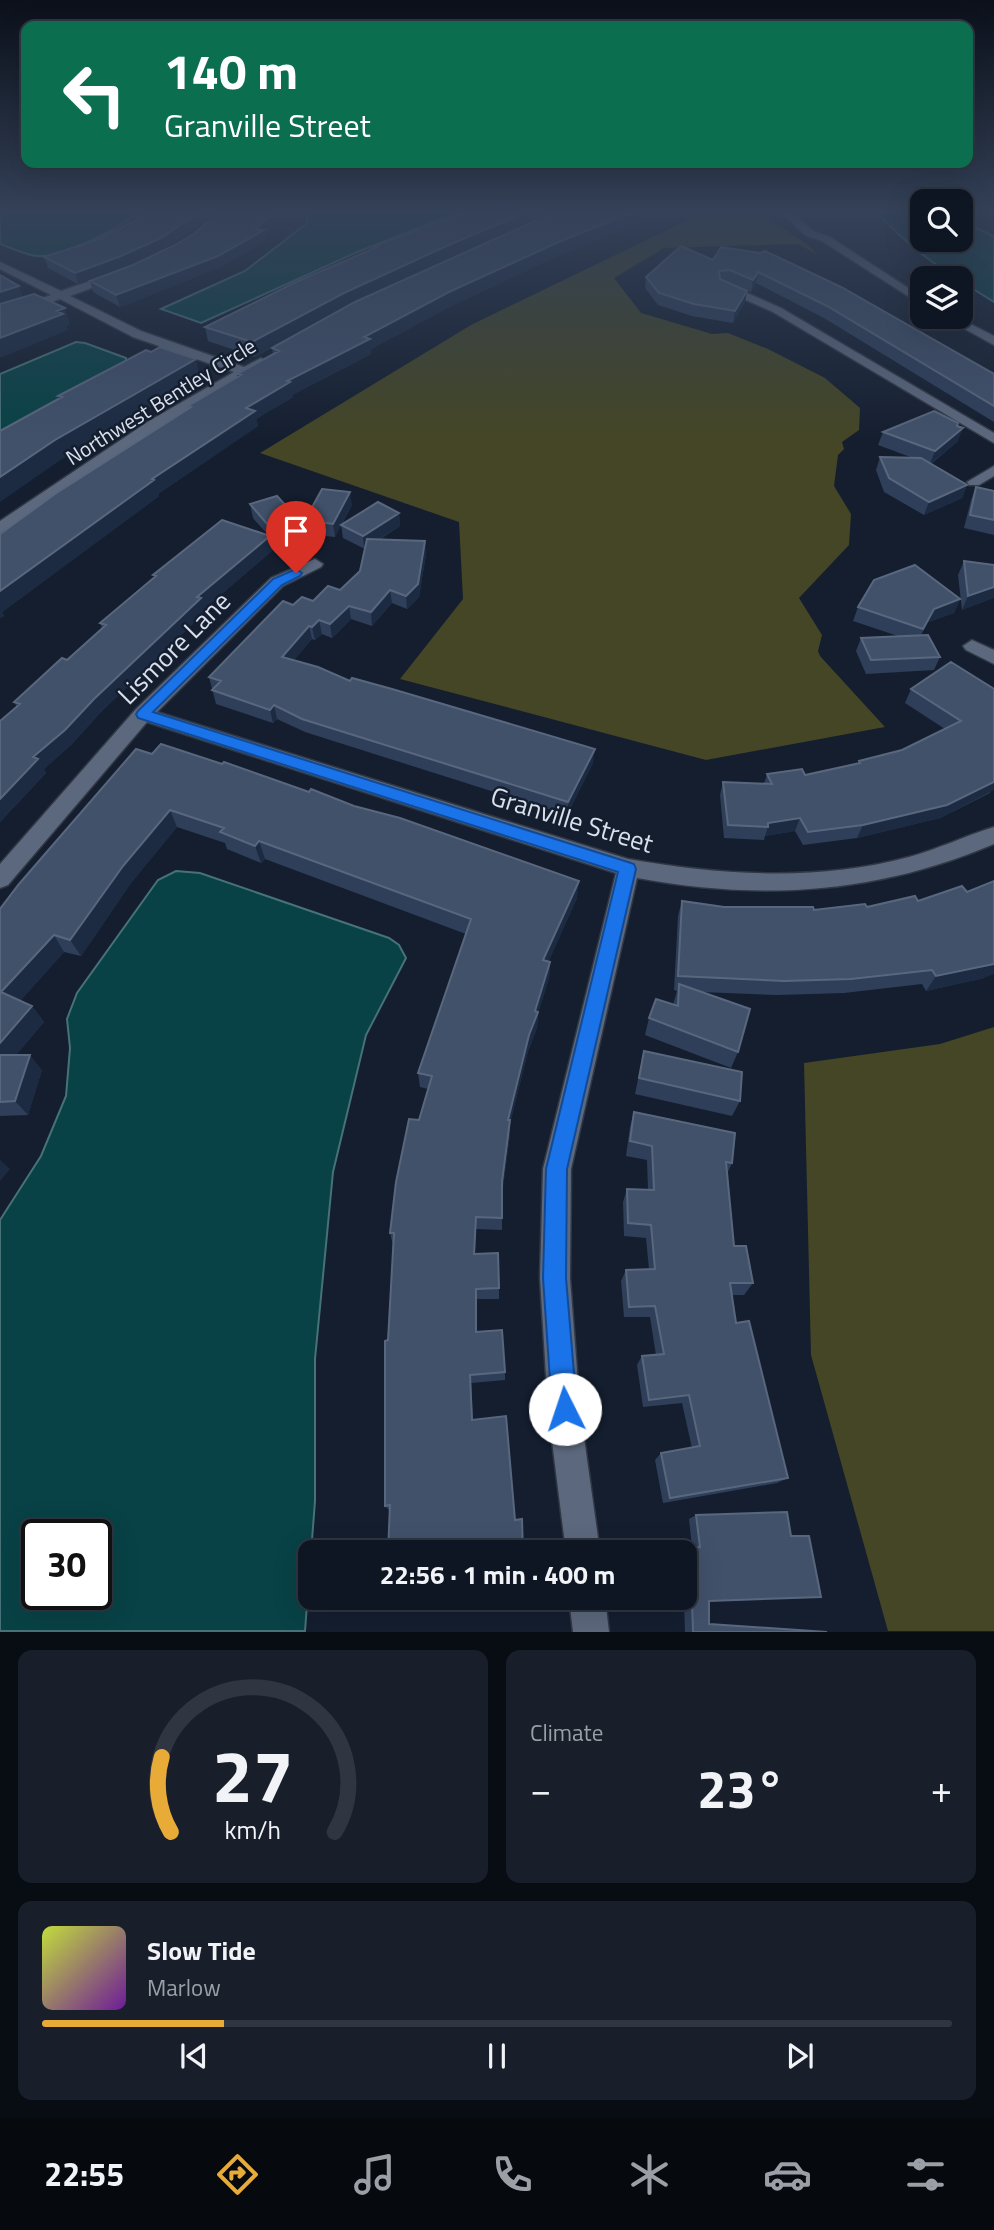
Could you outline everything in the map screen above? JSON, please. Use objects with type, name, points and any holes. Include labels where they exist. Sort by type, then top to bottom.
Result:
[{"type":"street","points":[[48,288],[137,334],[244,371]]},
{"type":"street","points":[[0,317],[81,288]]},
{"type":"street","points":[[728,288],[777,310],[994,439]]},
{"type":"street","points":[[972,329],[994,341]]},
{"type":"street","name":"Northwest Bentley Circle","points":[[0,528],[154,424],[267,358]]},
{"type":"street","points":[[974,482],[994,470]]},
{"type":"street","name":"Lismore Lane","points":[[0,879],[143,714],[277,582],[315,564]]},
{"type":"street","points":[[972,646],[994,658]]},
{"type":"street","name":"Granville Street","points":[[143,714],[628,869],[671,877],[751,881],[826,880],[898,869],[974,845],[994,835]]},
{"type":"street","points":[[581,1540],[565,1409],[555,1278],[556,1169],[628,869]]},
{"type":"street","points":[[588,1610],[591,1632]]},
{"type":"shaded area","points":[[207,288],[278,288],[201,323],[161,309]]},
{"type":"shaded area","points":[[547,288],[622,288],[641,313],[712,334],[728,333],[768,349],[825,378],[860,408],[859,430],[842,442],[844,449],[838,455],[834,486],[851,514],[849,545],[799,598],[822,635],[818,651],[820,656],[885,727],[706,760],[400,679],[463,599],[459,522],[260,453],[471,325]]},
{"type":"shaded area","points":[[973,288],[994,288],[994,302],[973,289]]},
{"type":"shaded area","points":[[76,342],[126,358],[126,362],[0,433],[0,374]]},
{"type":"shaded area","points":[[176,871],[200,873],[389,938],[399,945],[406,958],[366,1035],[333,1172],[315,1359],[315,1501],[312,1540],[298,1540],[298,1610],[307,1610],[305,1631],[0,1631],[0,1220],[41,1156],[66,1096],[70,1048],[67,1019],[77,993],[158,880]]},
{"type":"shaded area","points":[[994,1027],[994,1631],[888,1631],[811,1355],[804,1063],[940,1044]]},
{"type":"building","points":[[103,288],[134,288],[116,295]]},
{"type":"building","points":[[284,288],[355,288],[252,342],[205,327]]},
{"type":"building","points":[[386,288],[457,288],[364,337],[370,339],[287,381],[290,382],[246,408],[255,411],[152,479],[154,480],[0,591],[0,534],[55,494],[191,407],[188,406],[279,351],[272,348]]},
{"type":"building","points":[[655,288],[741,288],[747,291],[735,311],[694,304],[659,293]]},
{"type":"building","points":[[791,288],[843,288],[910,326],[910,329],[915,329],[994,374],[994,406],[827,306]]},
{"type":"building","points":[[34,294],[65,308],[57,311],[63,314],[0,338],[0,304]]},
{"type":"building","points":[[160,347],[196,359],[55,440],[0,477],[0,431],[62,397],[58,396],[146,350],[151,352]]},
{"type":"building","points":[[934,411],[963,428],[935,451],[883,432]]},
{"type":"building","points":[[880,457],[921,458],[967,485],[929,502],[889,478]]},
{"type":"building","points":[[976,487],[994,491],[994,520],[970,515]]},
{"type":"building","points":[[322,489],[350,492],[333,524],[305,520]]},
{"type":"building","points":[[277,496],[302,523],[274,532],[250,504]]},
{"type":"building","points":[[378,502],[399,513],[363,536],[341,525]]},
{"type":"building","points":[[222,520],[270,536],[197,597],[201,598],[65,730],[33,757],[38,759],[0,799],[0,721],[20,704],[14,702],[62,658],[67,660],[106,625],[100,623],[156,576],[153,575]]},
{"type":"building","points":[[367,539],[425,541],[418,584],[406,596],[390,590],[371,612],[349,606],[330,624],[319,620],[312,627],[309,626],[282,657],[318,667],[350,681],[352,678],[392,689],[595,749],[568,802],[302,719],[274,705],[270,710],[212,690],[221,681],[209,677],[283,601],[293,605],[302,597],[313,601],[328,586],[340,590],[360,571]]},
{"type":"building","points":[[964,561],[994,565],[994,587],[968,596]]},
{"type":"building","points":[[915,565],[960,599],[934,609],[923,629],[858,607],[874,580]]},
{"type":"building","points":[[928,635],[940,657],[871,660],[861,638]]},
{"type":"building","points":[[951,662],[994,689],[994,782],[947,805],[863,825],[808,832],[800,818],[768,823],[768,827],[728,825],[723,782],[772,784],[767,774],[802,769],[805,775],[860,763],[859,761],[902,750],[961,721],[911,689]]},
{"type":"building","points":[[161,744],[222,764],[224,762],[309,792],[311,789],[354,806],[400,818],[579,881],[543,960],[550,962],[508,1120],[502,1182],[502,1218],[476,1217],[474,1254],[498,1253],[499,1288],[476,1289],[476,1332],[502,1330],[505,1372],[470,1375],[472,1420],[506,1416],[515,1520],[522,1519],[523,1540],[389,1540],[390,1505],[385,1506],[385,1341],[388,1340],[394,1233],[390,1233],[396,1182],[409,1119],[419,1120],[432,1076],[418,1073],[471,919],[259,841],[255,846],[220,832],[224,828],[170,810],[123,866],[70,940],[54,935],[1,992],[32,1006],[0,1043],[0,909],[136,749],[152,754]]},
{"type":"building","points":[[994,881],[994,964],[936,976],[932,970],[851,979],[784,981],[678,976],[682,901],[724,907],[813,907],[814,910],[865,904],[867,907],[915,896],[918,901],[962,886],[967,892]]},
{"type":"building","points":[[679,984],[750,1009],[738,1052],[649,1018],[656,999],[678,1006]]},
{"type":"building","points":[[644,1051],[742,1072],[740,1101],[639,1078]]},
{"type":"building","points":[[0,1055],[30,1055],[15,1101],[0,1102]]},
{"type":"building","points":[[634,1112],[735,1133],[732,1163],[726,1162],[734,1246],[746,1246],[753,1283],[730,1283],[736,1323],[749,1321],[788,1478],[670,1498],[661,1453],[700,1446],[689,1395],[649,1400],[642,1356],[664,1354],[655,1306],[629,1307],[626,1270],[655,1269],[651,1225],[628,1223],[627,1189],[654,1190],[652,1146],[630,1141]]},
{"type":"building","points":[[787,1512],[791,1536],[809,1536],[821,1597],[709,1601],[709,1624],[827,1632],[693,1632],[692,1610],[697,1610],[697,1547],[700,1547],[696,1515]]},
{"type":"route","points":[[296,573],[277,582],[143,714],[628,869],[556,1169],[555,1278],[565,1409]]}]
